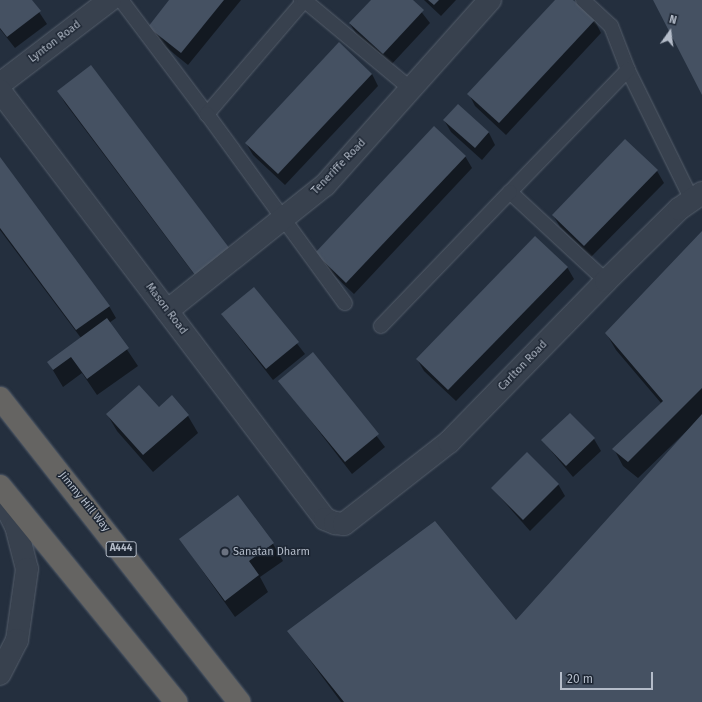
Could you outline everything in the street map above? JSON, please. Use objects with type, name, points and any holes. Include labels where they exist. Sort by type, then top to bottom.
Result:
[{"type":"highway","name":"Jimmy Hill Way","points":[[0,398],[240,702]]},
{"type":"highway","points":[[0,486],[176,702]]},
{"type":"street","name":"Lynton Road","points":[[0,84],[110,0]]},
{"type":"street","name":"Teneriffe Road","points":[[167,311],[324,185],[490,0]]},
{"type":"street","name":"Mason Road","points":[[0,91],[325,519],[335,524]]},
{"type":"street","name":"Carlton Road","points":[[335,524],[344,524],[449,442],[606,281],[697,196]]},
{"type":"street","points":[[0,495],[16,526],[27,569],[17,640],[0,674]]},
{"type":"lane","points":[[121,0],[345,302]]},
{"type":"lane","points":[[583,0],[611,26],[628,70],[697,196]]},
{"type":"lane","points":[[207,114],[303,1],[411,89]]},
{"type":"lane","points":[[381,326],[628,70]]},
{"type":"lane","points":[[510,192],[606,281]]},
{"type":"building","points":[[0,0],[32,0],[41,11],[7,37],[0,28]]},
{"type":"building","points":[[169,0],[224,0],[181,53],[148,27]]},
{"type":"building","points":[[371,0],[413,0],[424,10],[383,54],[349,23]]},
{"type":"building","points":[[428,0],[439,0],[434,5]]},
{"type":"building","points":[[555,0],[573,0],[595,20],[499,123],[467,94]]},
{"type":"building","points":[[653,0],[702,0],[702,95],[684,60]]},
{"type":"building","points":[[339,42],[372,74],[278,174],[245,143]]},
{"type":"building","points":[[91,65],[230,249],[195,275],[57,91]]},
{"type":"building","points":[[458,104],[489,132],[475,148],[443,120]]},
{"type":"building","points":[[434,126],[466,156],[346,283],[315,253]]},
{"type":"building","points":[[625,139],[658,170],[584,246],[552,215]]},
{"type":"building","points":[[0,157],[110,306],[76,330],[0,228]]},
{"type":"building","points":[[702,231],[702,388],[628,462],[612,449],[663,401],[605,333]]},
{"type":"building","points":[[535,236],[568,267],[448,390],[416,359]]},
{"type":"building","points":[[254,287],[299,342],[266,369],[221,314]]},
{"type":"building","points":[[107,318],[129,348],[87,379],[71,357],[53,370],[47,362]]},
{"type":"building","points":[[313,352],[379,434],[345,462],[278,381]]},
{"type":"building","points":[[139,385],[159,407],[172,395],[189,415],[143,455],[106,414]]},
{"type":"building","points":[[570,413],[595,438],[566,466],[541,440]]},
{"type":"building","points":[[702,414],[702,702],[344,702],[287,631],[435,521],[516,620]]},
{"type":"building","points":[[527,452],[559,484],[523,520],[491,488]]},
{"type":"building","name":"Sanatan Dharm","points":[[238,495],[274,543],[249,561],[259,575],[225,601],[179,539]]},
{"type":"place","name":"Sanatan Dharm","points":[[225,552]]}]
